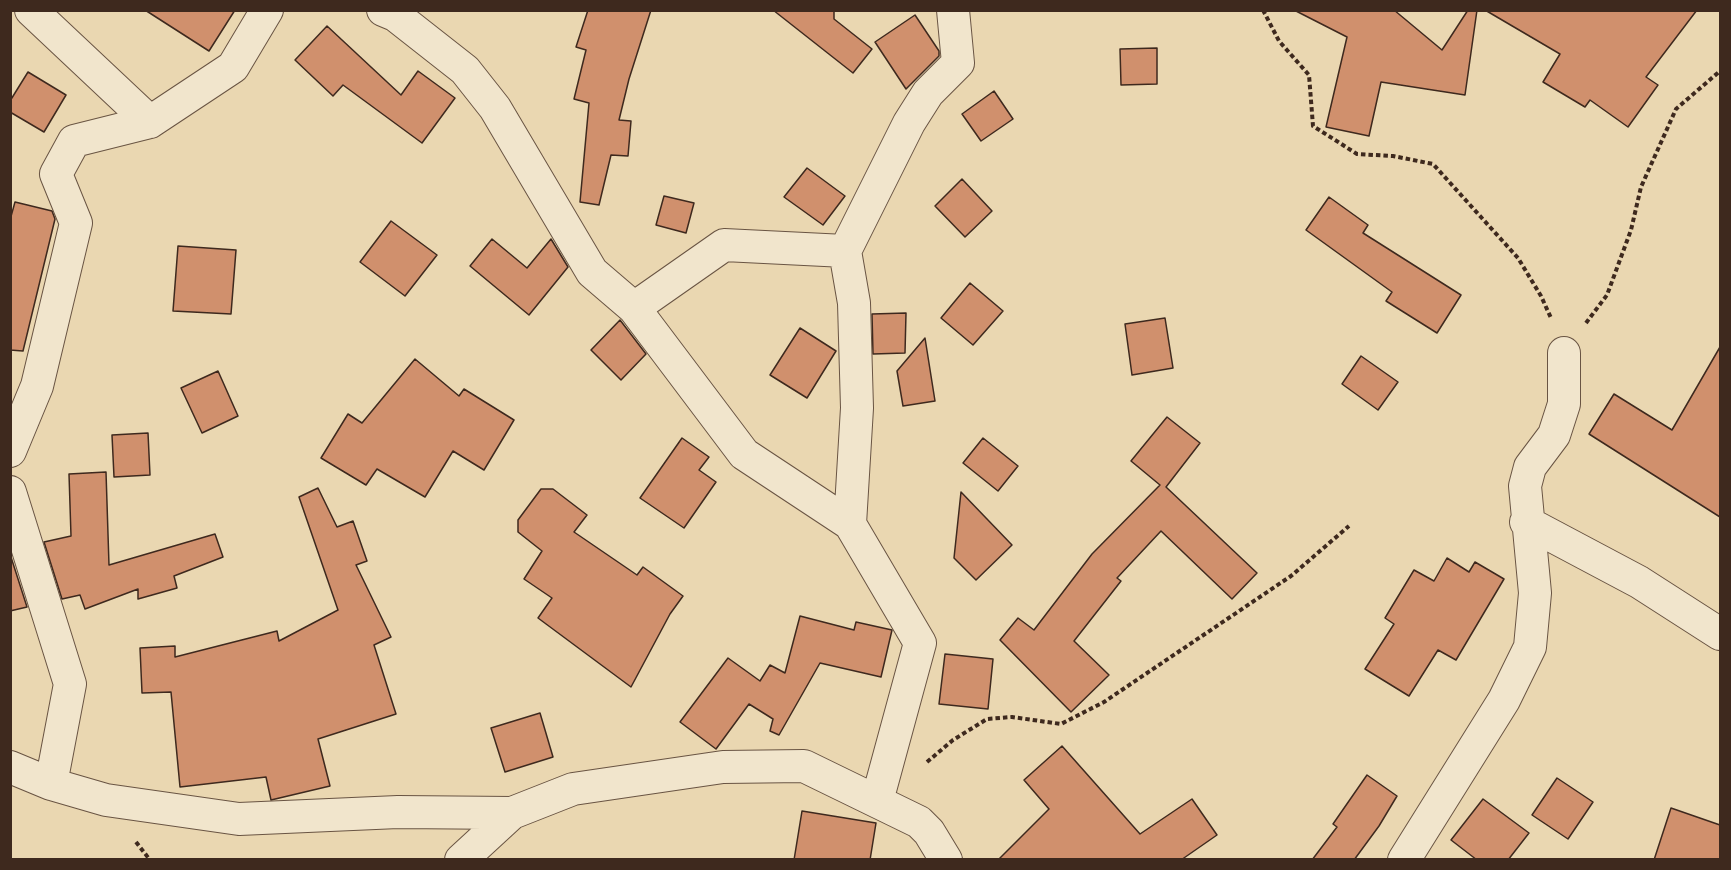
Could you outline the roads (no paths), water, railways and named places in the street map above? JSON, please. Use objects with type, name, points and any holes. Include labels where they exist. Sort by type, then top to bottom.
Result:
[{"type":"street","points":[[31,10],[150,122]]},
{"type":"street","points":[[10,451],[37,386],[76,223],[56,174],[74,141],[150,122],[233,67],[267,10]]},
{"type":"street","points":[[383,10],[395,15],[465,70],[495,108],[592,272],[634,308],[744,454],[850,524],[920,643],[877,801]]},
{"type":"street","points":[[850,524],[857,408],[854,303],[845,251],[909,123],[928,93],[958,63],[953,10]]},
{"type":"street","points":[[634,308],[724,245],[845,251]]},
{"type":"street","points":[[1404,860],[1504,700],[1530,647],[1535,593],[1526,522],[1526,486],[1530,467],[1554,435],[1564,404],[1564,353]]},
{"type":"street","points":[[10,492],[70,684],[51,784]]},
{"type":"street","points":[[1526,522],[1639,582],[1720,634]]},
{"type":"street","points":[[461,860],[512,813],[573,789],[723,767],[804,766],[919,822],[929,832],[946,860]]},
{"type":"street","points":[[10,767],[51,784],[106,800],[239,819],[398,812],[512,813]]}]
